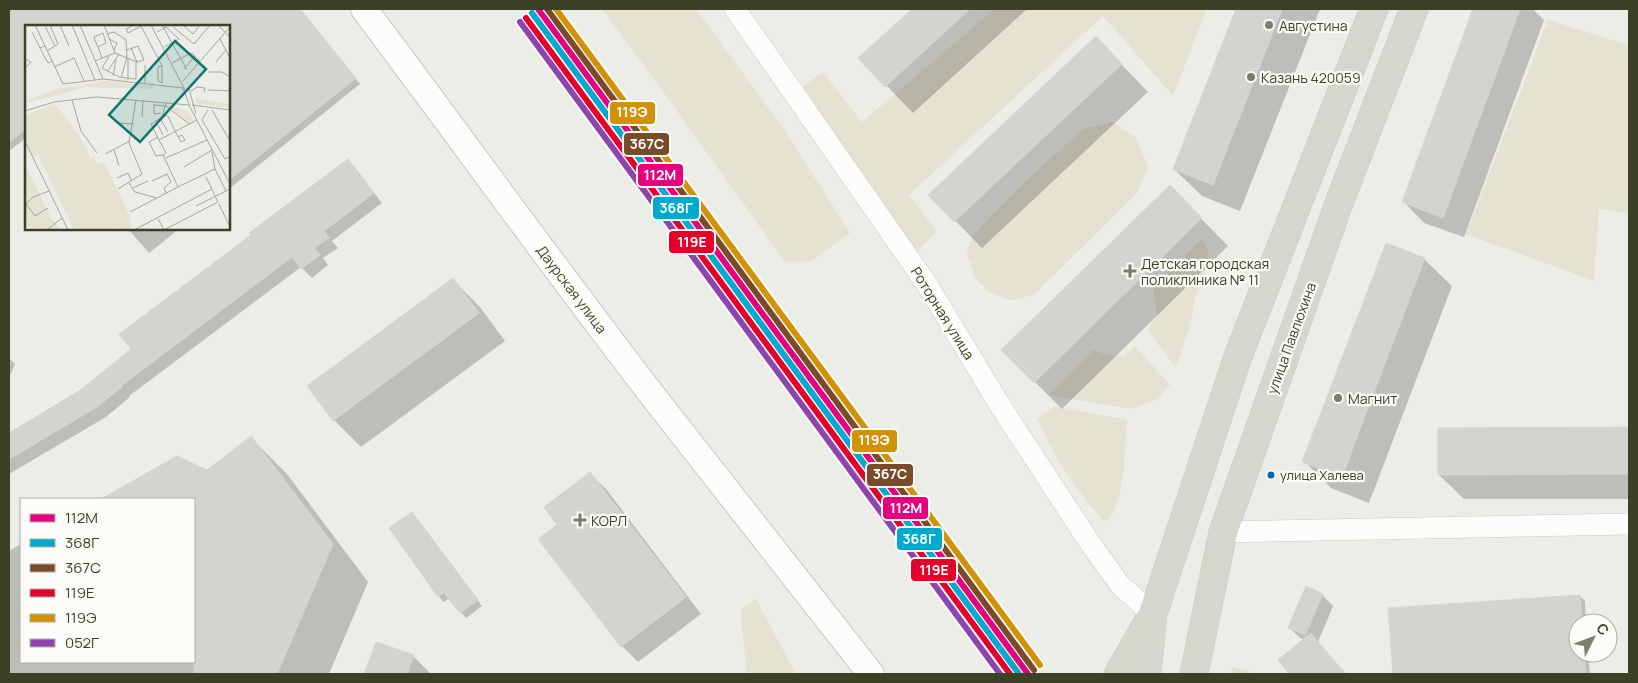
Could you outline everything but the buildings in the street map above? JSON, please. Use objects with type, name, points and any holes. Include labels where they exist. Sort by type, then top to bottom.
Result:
[{"type":"main road","points":[[1118,674],[1153,614],[1237,359],[1374,9]]},
{"type":"main road","name":"улица Павлюхина","points":[[1194,674],[1223,532],[1339,203],[1414,9]]},
{"type":"main road","points":[[1148,674],[1153,614]]},
{"type":"street","name":"Даурская улица","points":[[364,9],[554,266],[871,674]]},
{"type":"street","name":"Роторная улица","points":[[735,9],[926,283],[1001,407],[1090,543],[1120,585],[1153,614]]},
{"type":"street","points":[[1223,532],[1629,524]]},
{"type":"street","name":"Даурская улица","points":[[786,565],[849,674]]},
{"type":"shaded area","points":[[602,9],[696,9],[784,129],[850,233],[811,261],[785,262]]},
{"type":"shaded area","points":[[995,9],[1207,9],[1173,96],[1103,16],[909,195],[936,231],[915,256],[799,89],[823,72],[862,122]]},
{"type":"shaded area","points":[[1548,20],[1629,45],[1629,213],[1599,209],[1594,281],[1466,234]]},
{"type":"shaded area","points":[[1113,122],[1136,138],[1148,167],[1137,193],[1034,295],[1011,300],[988,292],[974,276],[967,253],[971,239],[1027,180],[1083,129]]},
{"type":"shaded area","points":[[1202,239],[1208,250],[1207,265],[1196,296],[1190,325],[1176,368],[1148,331],[1157,314],[1153,288]]},
{"type":"shaded area","points":[[1135,346],[1170,385],[1158,399],[1131,409],[1048,395],[1093,350],[1108,355],[1124,356]]},
{"type":"shaded area","points":[[1054,406],[1127,420],[1124,468],[1120,494],[1112,514],[1104,522],[1067,473],[1038,419]]},
{"type":"shaded area","points":[[756,599],[796,674],[747,674],[740,610]]},
{"type":"shaded area","points":[[1232,667],[1260,674],[1231,674]]},
{"type":"transit line","name":"112М","points":[[538,9],[1028,674]]},
{"type":"transit line","name":"367С","points":[[547,9],[1034,670]]},
{"type":"transit line","name":"119Э","points":[[556,9],[1040,665]]},
{"type":"transit line","name":"368Г","points":[[532,13],[1019,674]]},
{"type":"transit line","name":"119Е","points":[[526,18],[1010,674]]},
{"type":"transit line","name":"052Г","points":[[520,22],[1000,674]]},
{"type":"place","name":"Августина","points":[[1269,25]]},
{"type":"place","name":"Казань 420059","points":[[1251,77]]},
{"type":"place","name":"Детская городская поликлиника № 11","points":[[1130,271]]},
{"type":"place","name":"Магнит","points":[[1338,398]]},
{"type":"place","name":"улица Халева","points":[[1271,475]]},
{"type":"place","name":"КОРЛ","points":[[580,520]]}]
